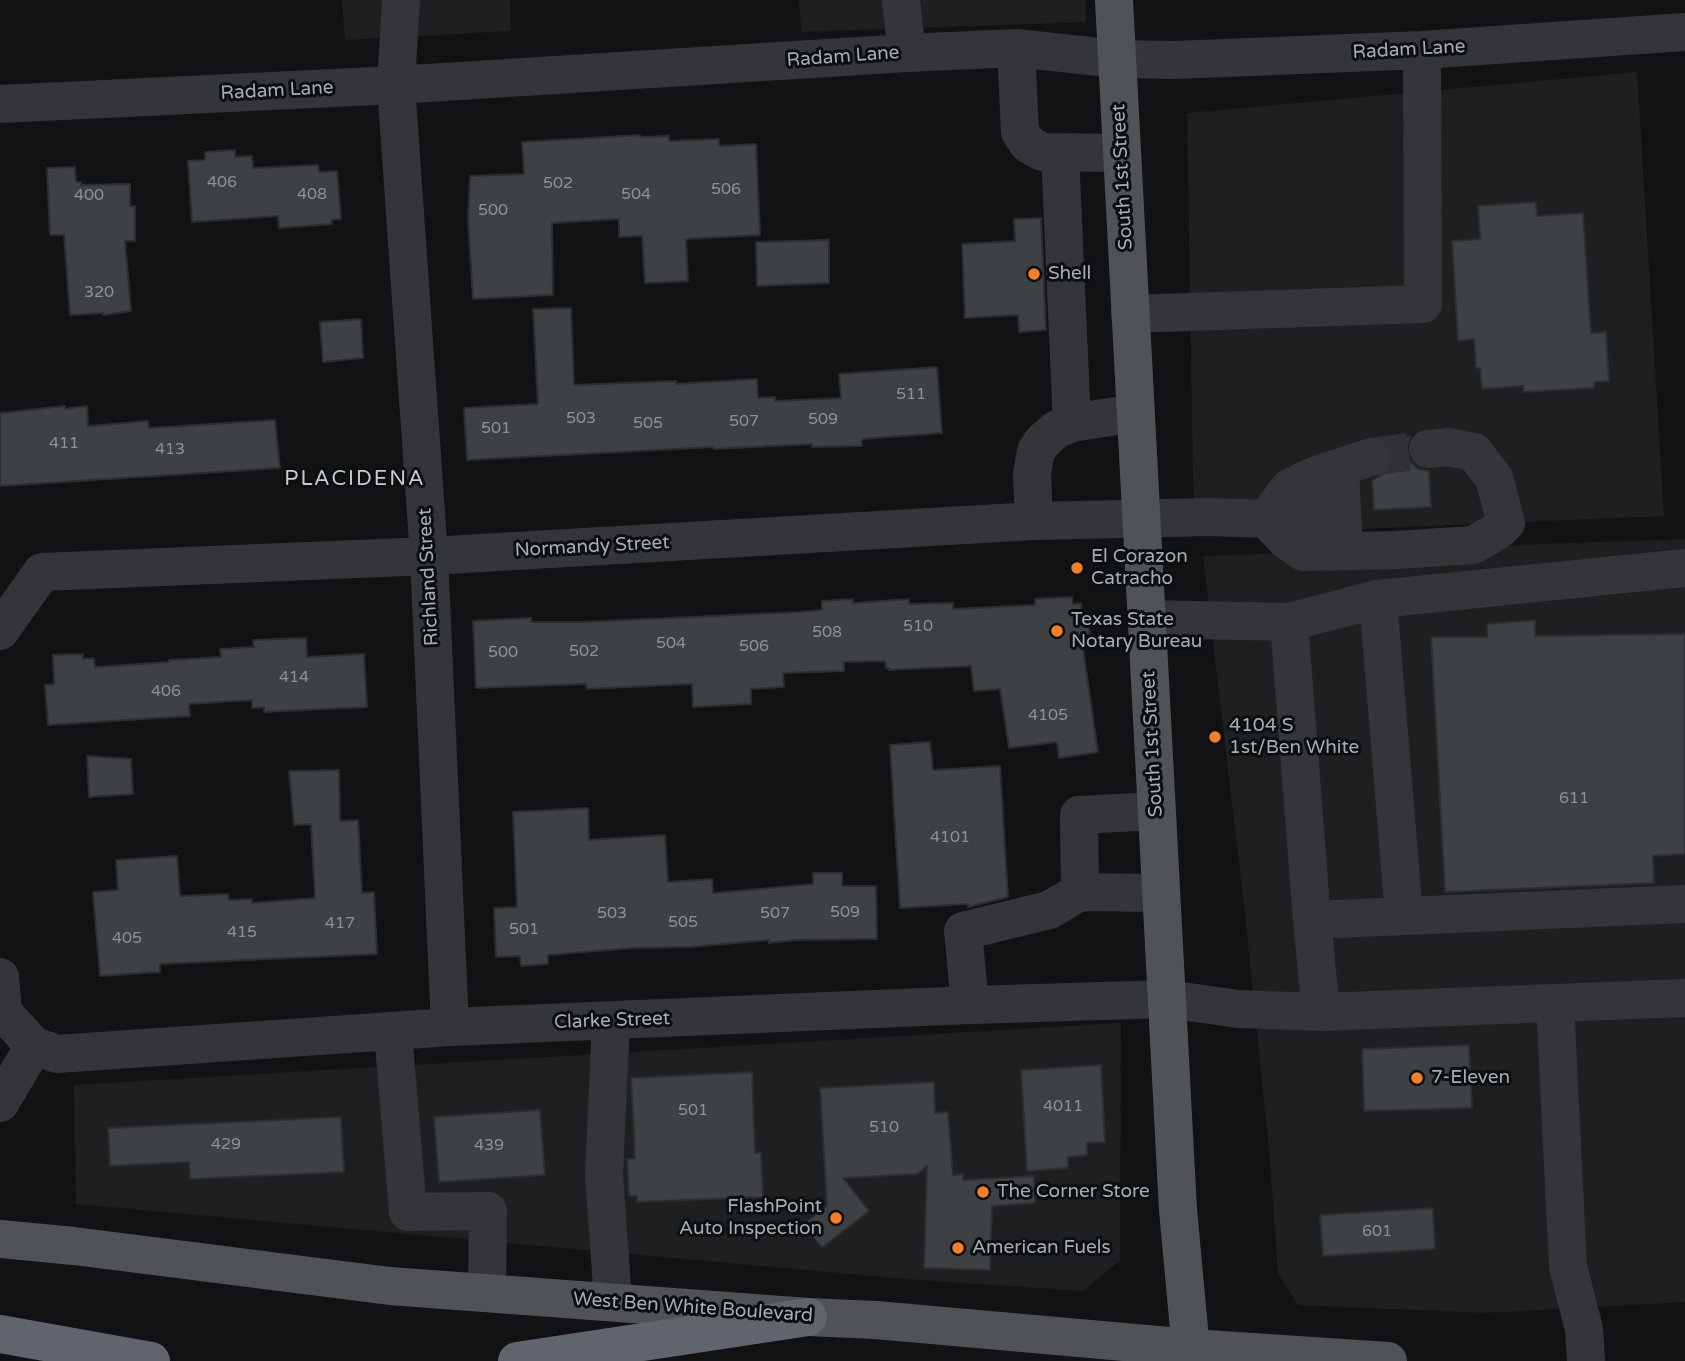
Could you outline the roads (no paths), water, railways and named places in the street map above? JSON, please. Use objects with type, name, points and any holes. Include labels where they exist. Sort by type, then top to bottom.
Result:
[{"type":"highway","points":[[517,1361],[808,1317]]},
{"type":"highway","points":[[0,1334],[151,1361]]},
{"type":"main road","name":"South 1st Street","points":[[1114,0],[1178,1210],[1192,1355]]},
{"type":"main road","name":"West Ben White Boulevard","points":[[0,1239],[390,1286],[876,1320],[1033,1347],[1388,1361]]},
{"type":"street","name":"Richland Street","points":[[401,0],[396,85],[429,556],[450,1027]]},
{"type":"street","points":[[901,0],[907,53]]},
{"type":"street","name":"Radam Lane","points":[[0,104],[396,85],[1016,48],[1118,59],[1176,60],[1422,50],[1685,32]]},
{"type":"street","points":[[1016,48],[1020,132],[1028,144],[1042,152],[1060,154],[1122,153]]},
{"type":"street","points":[[1130,314],[1423,304],[1422,50]]},
{"type":"street","points":[[1060,154],[1072,423]]},
{"type":"street","points":[[1034,521],[1032,474],[1036,451],[1043,441],[1056,429],[1072,423],[1135,413]]},
{"type":"street","points":[[1328,551],[1339,469],[1289,488],[1266,519],[1286,540],[1303,552],[1328,551],[1473,545],[1506,523],[1494,478],[1474,452],[1448,447],[1428,449]]},
{"type":"street","name":"Normandy Street","points":[[0,631],[42,572],[429,556],[1034,521],[1266,519]]},
{"type":"street","points":[[1146,619],[1289,622],[1378,599],[1685,568]]},
{"type":"street","points":[[1378,599],[1404,916]]},
{"type":"street","points":[[1289,622],[1321,1012]]},
{"type":"street","points":[[1080,892],[1079,815],[1156,811]]},
{"type":"street","points":[[970,1005],[962,931],[1049,909],[1080,892],[1160,893]]},
{"type":"street","points":[[1312,920],[1685,904]]},
{"type":"street","points":[[0,977],[3,1012],[45,1050],[0,1104]]},
{"type":"street","name":"Clarke Street","points":[[45,1050],[450,1027],[970,1005],[1168,999],[1238,1009],[1321,1012],[1685,998]]},
{"type":"street","points":[[1555,1003],[1568,1267],[1584,1329],[1586,1361]]},
{"type":"street","points":[[611,1022],[604,1174],[613,1302]]},
{"type":"street","points":[[393,1032],[408,1212],[488,1212],[487,1293]]},
{"type":"tunnel","points":[[1371,457],[1428,449]]},
{"type":"place","name":"Shell","points":[[1034,274]]},
{"type":"place","name":"El Corazon Catracho","points":[[1077,568]]},
{"type":"place","name":"Texas State Notary Bureau","points":[[1057,631]]},
{"type":"place","name":"4104 S 1st/Ben White","points":[[1215,737]]},
{"type":"place","name":"7-Eleven","points":[[1417,1078]]},
{"type":"place","name":"The Corner Store","points":[[983,1192]]},
{"type":"place","name":"FlashPoint Auto Inspection","points":[[836,1218]]},
{"type":"place","name":"American Fuels","points":[[958,1248]]},
{"type":"district","name":"PLACIDENA","points":[[355,479]]}]
